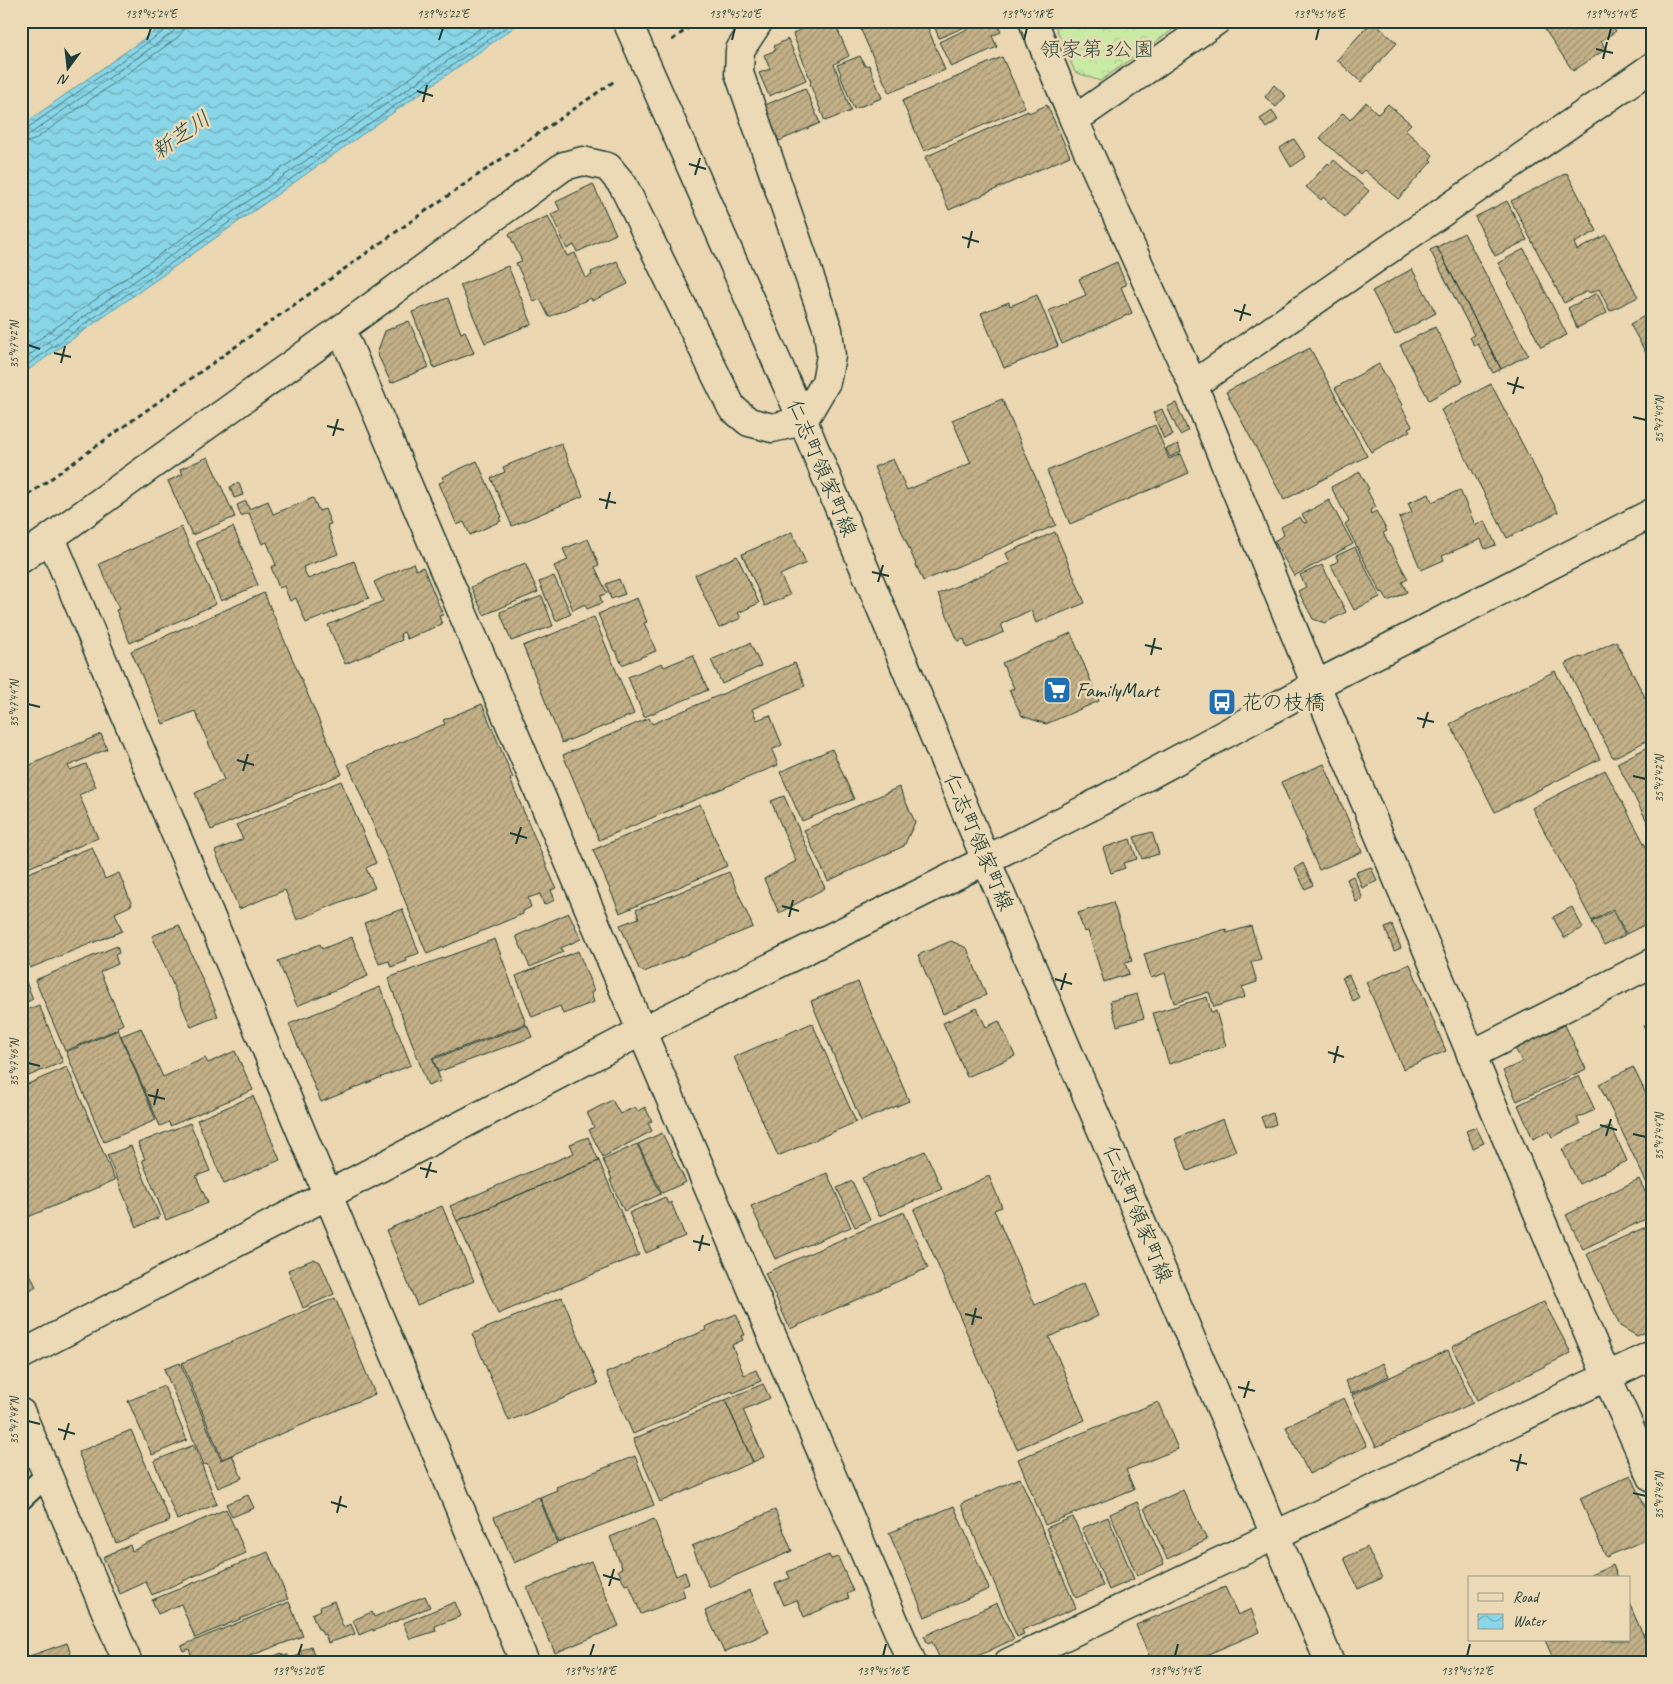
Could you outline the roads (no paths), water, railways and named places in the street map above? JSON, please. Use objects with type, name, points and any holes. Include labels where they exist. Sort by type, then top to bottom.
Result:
[{"type":"street","points":[[21,559],[564,166],[583,160],[608,167],[623,186],[732,408],[749,422],[772,428],[803,421],[826,382],[831,356],[828,330],[739,73],[740,50],[759,21]]},
{"type":"street","points":[[1033,21],[1074,120],[1193,385],[1471,1055],[1607,1376],[1652,1477]]},
{"type":"street","points":[[1074,120],[1216,21]]},
{"type":"street","name":"仁志町領家町線","points":[[632,31],[803,421],[986,860],[1330,1663]]},
{"type":"street","points":[[1193,385],[1652,66]]},
{"type":"street","points":[[341,329],[912,1663]]},
{"type":"street","points":[[21,1355],[642,1032],[1088,808],[1316,685],[1652,513]]},
{"type":"street","points":[[51,538],[525,1663]]},
{"type":"street","points":[[1471,1055],[1652,963]]},
{"type":"street","points":[[1008,1663],[1652,1355]]},
{"type":"street","points":[[21,1413],[128,1663]]},
{"type":"lane","points":[[21,1499],[48,1475]]},
{"type":"water","name":"新芝川","points":[[169,21],[523,21],[21,375],[21,126]]},
{"type":"place","name":"FamilyMart","points":[[1057,690]]},
{"type":"place","name":"花の枝橋","points":[[1222,702]]},
{"type":"park label","name":"領家第3公園","points":[[1097,49]]}]
